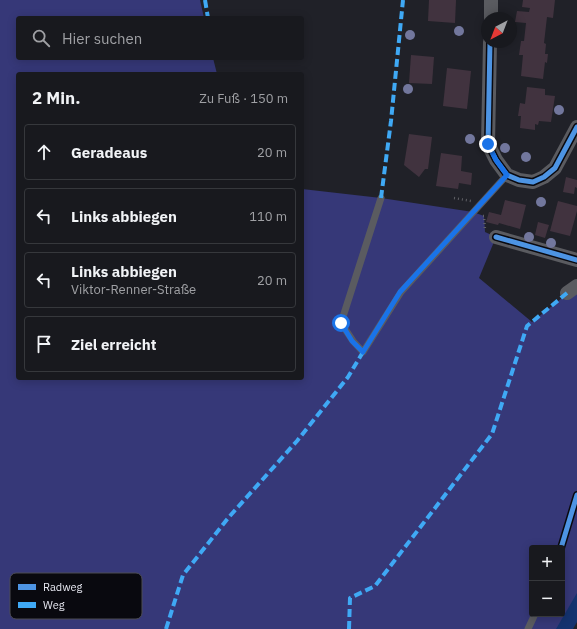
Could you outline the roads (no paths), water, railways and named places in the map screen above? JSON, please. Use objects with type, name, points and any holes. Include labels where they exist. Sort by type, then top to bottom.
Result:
[{"type":"street","points":[[491,0],[491,12]]},
{"type":"street","points":[[490,48],[488,144],[496,160],[507,175],[519,180],[533,182],[544,177],[555,168],[577,127]]},
{"type":"street","points":[[496,237],[577,260]]},
{"type":"lane","points":[[381,198],[341,323],[352,341],[363,352],[400,292],[507,175]]},
{"type":"lane","points":[[562,545],[577,495]]},
{"type":"lane","points":[[528,629],[534,617]]},
{"type":"water","points":[[577,593],[577,622],[573,629],[556,629],[563,617],[565,617],[565,614]]}]
